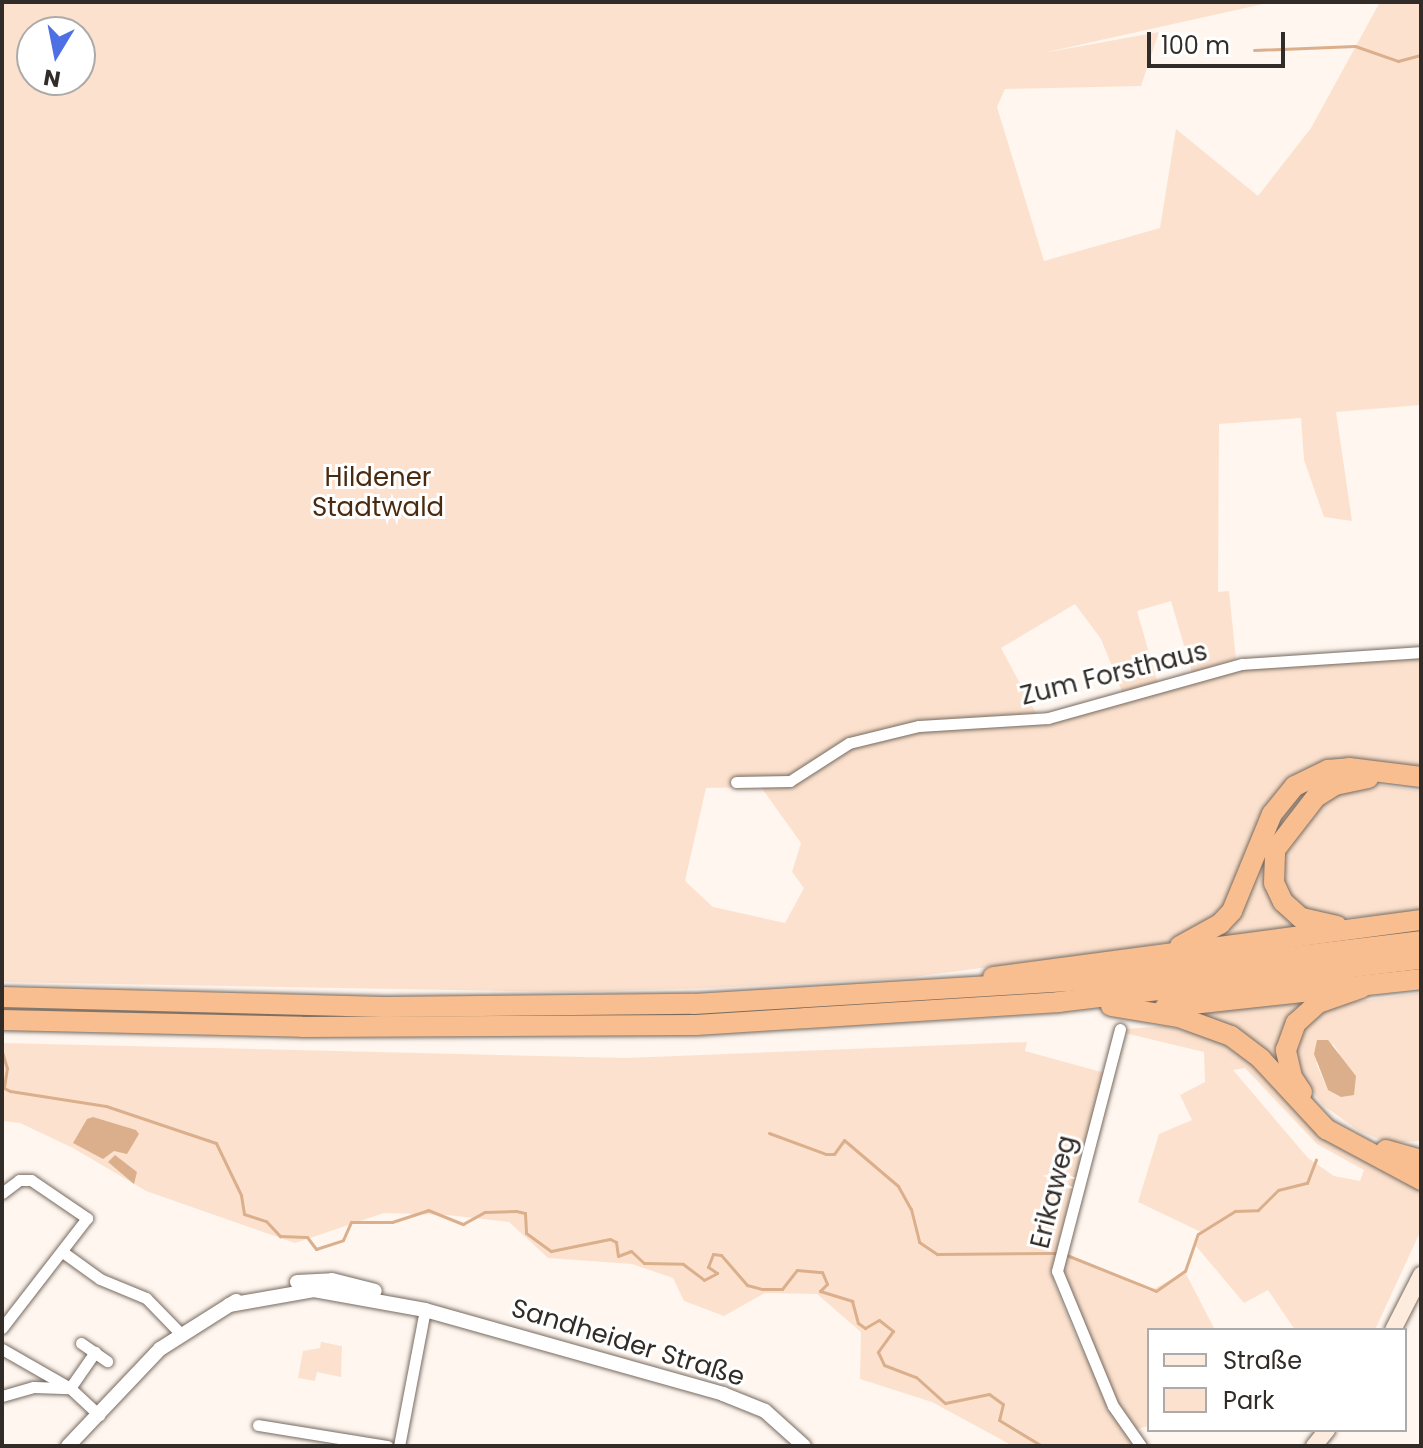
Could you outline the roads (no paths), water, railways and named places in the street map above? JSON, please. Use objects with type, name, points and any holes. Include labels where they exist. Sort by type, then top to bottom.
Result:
[{"type":"highway","points":[[1153,955],[1206,934],[1232,911],[1272,814],[1295,786],[1328,770],[1349,768],[1421,777]]},
{"type":"highway","points":[[1357,930],[1313,923],[1292,911],[1274,883],[1275,850],[1305,807],[1335,785],[1371,777],[1421,785]]},
{"type":"highway","points":[[951,991],[999,975],[1421,920]]},
{"type":"highway","points":[[2,997],[498,1008],[951,991],[1117,978],[1414,940]]},
{"type":"highway","points":[[2,1020],[587,1027],[825,1019],[1059,1002],[1421,959]]},
{"type":"highway","points":[[1059,1002],[1145,1009],[1361,988],[1421,979]]},
{"type":"highway","points":[[1361,988],[1318,1003],[1296,1023],[1286,1050],[1288,1066],[1299,1089],[1324,1116],[1356,1138],[1407,1157],[1421,1170]]},
{"type":"highway","points":[[1145,1009],[1231,1036],[1261,1059],[1326,1129],[1407,1157],[1421,1180]]},
{"type":"main road","points":[[1394,1328],[1421,1275]]},
{"type":"street","name":"Zum Forsthaus","points":[[736,782],[790,781],[849,743],[919,726],[1048,718],[1253,663],[1421,652]]},
{"type":"street","name":"Erikaweg","points":[[1120,1029],[1057,1271],[1113,1406],[1141,1446]]},
{"type":"street","points":[[2,1193],[19,1180],[31,1180],[87,1218],[64,1253],[56,1257],[2,1328]]},
{"type":"street","points":[[64,1253],[100,1279],[146,1298],[180,1333]]},
{"type":"street","name":"Sandheider Straße","points":[[68,1446],[180,1333],[229,1305],[274,1286],[332,1280],[425,1310],[723,1394],[765,1411],[787,1425],[804,1446]]},
{"type":"street","points":[[399,1446],[425,1310]]},
{"type":"street","points":[[81,1343],[107,1361]]},
{"type":"street","points":[[2,1349],[70,1388],[99,1415]]},
{"type":"street","points":[[70,1388],[95,1352]]},
{"type":"street","points":[[2,1396],[34,1387],[70,1388]]},
{"type":"street","points":[[258,1425],[387,1446]]},
{"type":"waterway","points":[[1254,50],[1355,46],[1398,61],[1421,55]]},
{"type":"waterway","points":[[2,1052],[7,1068],[4,1088],[10,1091],[106,1106],[216,1143],[241,1195],[244,1214],[266,1221],[280,1236],[307,1237],[316,1249],[343,1240],[351,1222],[392,1222],[428,1210],[463,1224],[485,1212],[516,1211],[525,1213],[526,1233],[551,1251],[610,1239],[616,1242],[618,1256],[631,1251],[644,1263],[683,1264],[704,1280],[717,1273],[708,1267],[713,1254],[721,1255],[747,1285],[762,1289],[782,1289],[797,1270],[822,1272],[827,1284],[820,1291],[852,1301],[858,1323],[865,1328],[879,1320],[893,1331],[878,1352],[884,1365],[916,1377],[945,1403],[989,1394],[1003,1404],[999,1420],[1042,1446]]},
{"type":"waterway","points":[[769,1133],[826,1154],[834,1154],[844,1140],[898,1186],[911,1209],[919,1242],[937,1254],[1055,1253]]},
{"type":"waterway","points":[[1064,1254],[1156,1291],[1185,1271],[1198,1234],[1235,1211],[1258,1210],[1278,1190],[1307,1183],[1316,1160]]},
{"type":"park label","name":"Hildener Stadtwald","points":[[378,493]]}]
